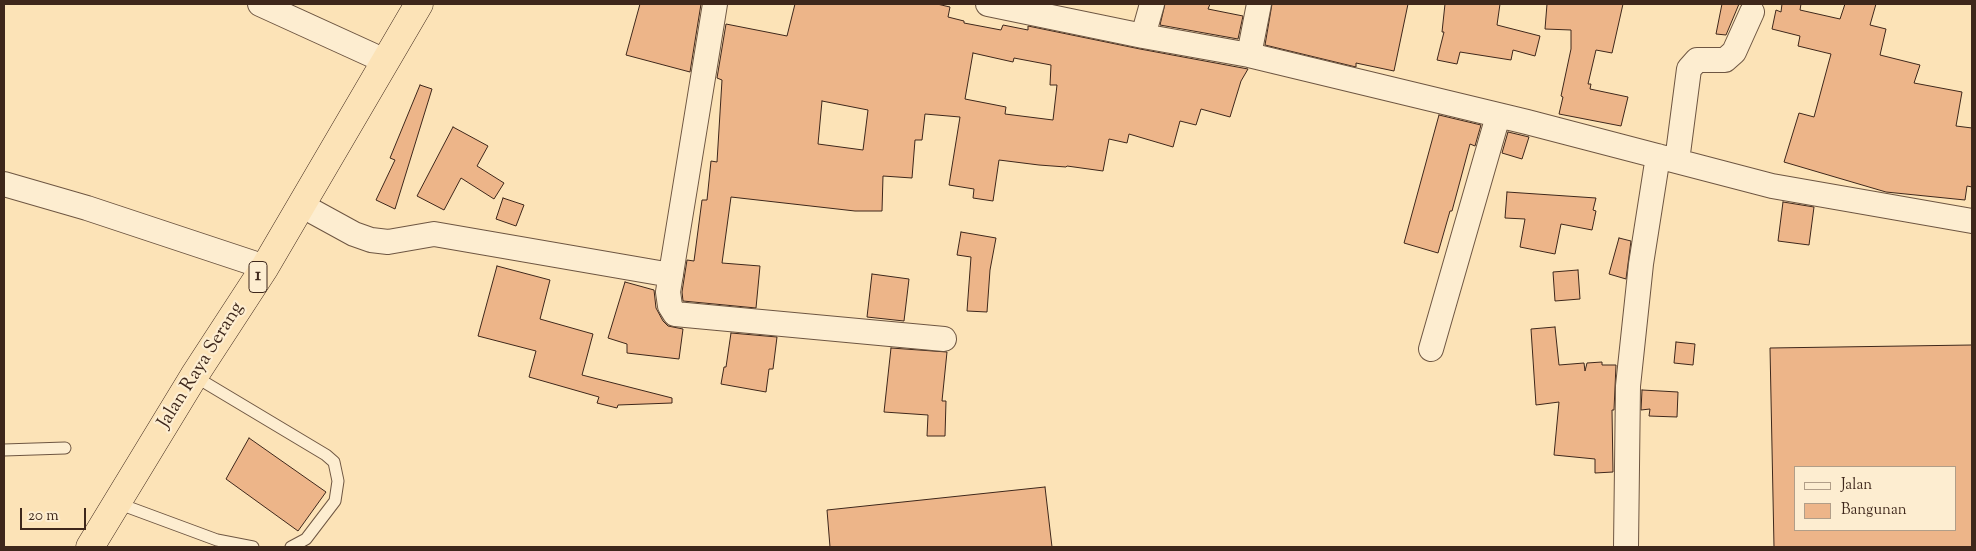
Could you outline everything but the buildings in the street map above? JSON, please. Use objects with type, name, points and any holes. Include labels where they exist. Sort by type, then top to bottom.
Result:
[{"type":"highway","name":"Jalan Raya Serang","points":[[90,547],[194,376],[265,267],[419,4]]},
{"type":"street","points":[[260,4],[385,61]]},
{"type":"street","points":[[715,4],[668,292],[670,306],[676,314],[944,339]]},
{"type":"street","points":[[988,4],[1143,36],[1249,55],[1772,186],[1972,220]]},
{"type":"street","points":[[1143,36],[1152,4]]},
{"type":"street","points":[[1249,55],[1259,4]]},
{"type":"street","points":[[1626,547],[1628,386],[1641,264],[1689,69],[1697,60],[1725,60],[1734,52],[1752,12]]},
{"type":"street","points":[[1432,349],[1498,116]]},
{"type":"street","points":[[4,184],[86,208],[265,267]]},
{"type":"street","points":[[301,205],[354,234],[371,240],[388,242],[434,234],[671,275]]},
{"type":"lane","points":[[194,376],[326,455],[334,462],[338,481],[336,502],[306,539],[291,547]]},
{"type":"lane","points":[[4,450],[65,448]]},
{"type":"lane","points":[[117,503],[217,540],[252,547]]}]
